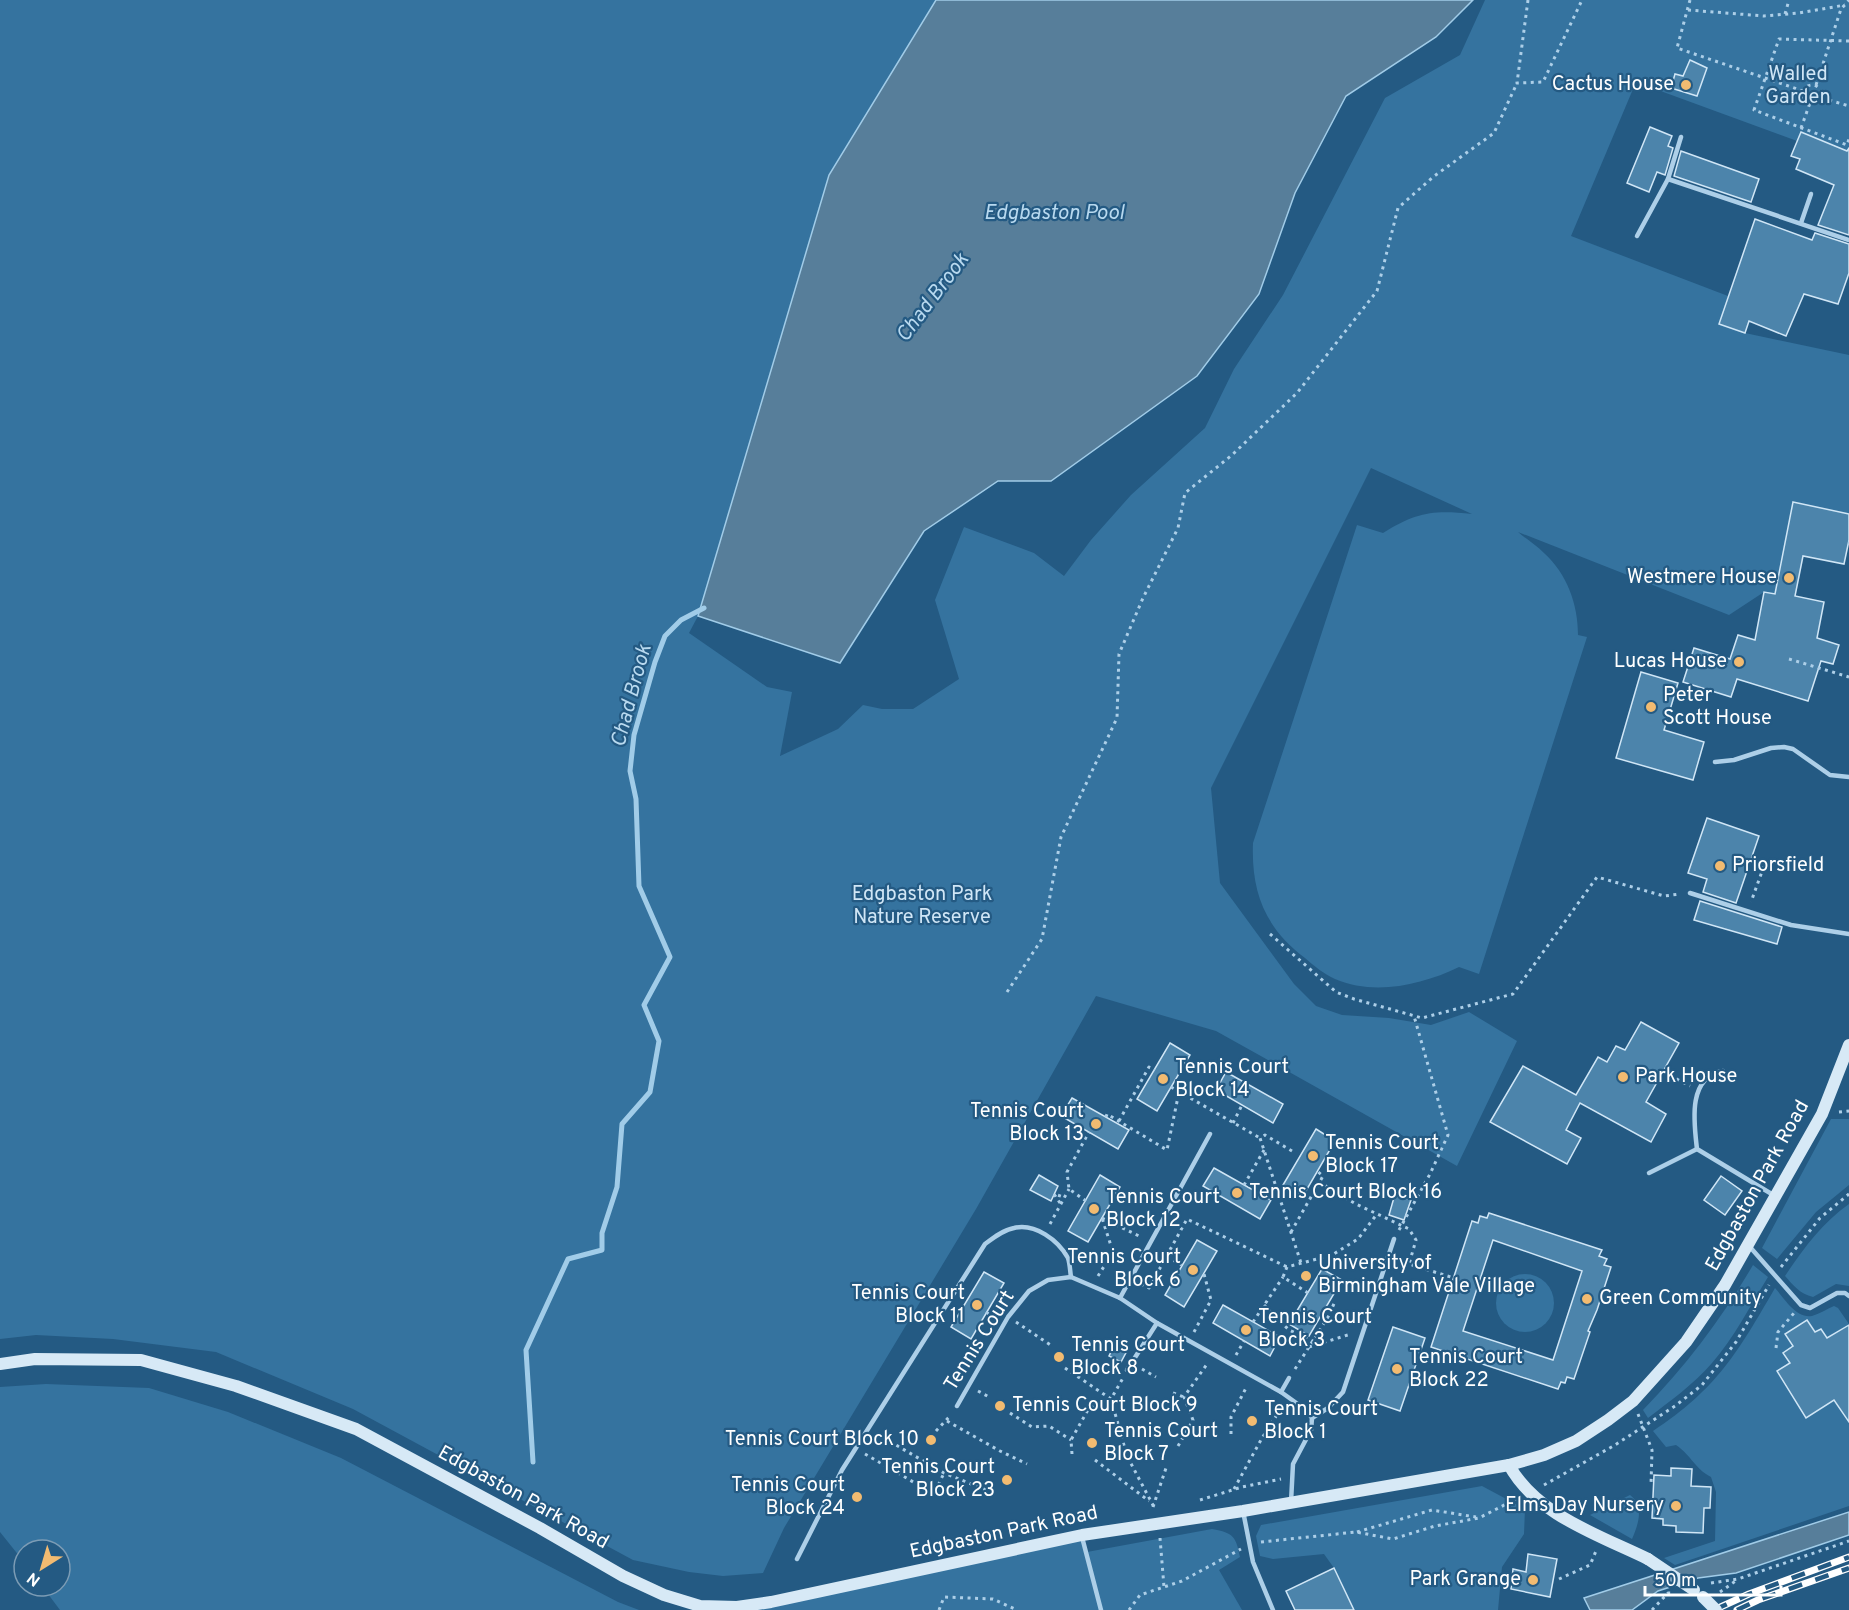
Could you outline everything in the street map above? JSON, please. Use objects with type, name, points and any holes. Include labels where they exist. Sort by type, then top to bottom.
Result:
[{"type":"street","name":"Edgbaston Park Road","points":[[0,1364],[34,1359],[141,1360],[236,1386],[356,1428],[540,1528],[622,1576],[664,1595],[700,1606],[737,1606],[771,1602],[1082,1535],[1243,1511],[1509,1465],[1544,1455],[1575,1441],[1634,1401],[1686,1342],[1725,1286],[1822,1114],[1849,1045]]},
{"type":"street","points":[[1509,1465],[1529,1492],[1563,1518],[1648,1559],[1704,1594],[1716,1610]]},
{"type":"lane","points":[[1637,236],[1668,179],[1681,137]]},
{"type":"lane","points":[[1668,179],[1849,240]]},
{"type":"lane","points":[[1801,223],[1811,194]]},
{"type":"lane","points":[[1715,762],[1734,760],[1771,748],[1784,747],[1793,749],[1830,776],[1849,777]]},
{"type":"lane","points":[[1690,893],[1791,925],[1849,934]]},
{"type":"lane","points":[[1697,1149],[1694,1102],[1699,1091],[1713,1073],[1723,1071]]},
{"type":"lane","points":[[1120,1298],[1210,1134]]},
{"type":"lane","points":[[1697,1149],[1775,1196]]},
{"type":"lane","points":[[1649,1173],[1697,1149]]},
{"type":"lane","points":[[796,1559],[842,1470],[985,1244],[1013,1228],[1027,1227],[1045,1234],[1069,1260],[1071,1276],[1120,1298],[1157,1323],[1281,1392],[1306,1410],[1312,1418],[1311,1430],[1293,1464],[1292,1502]]},
{"type":"lane","points":[[1312,1418],[1329,1408],[1343,1392],[1394,1239]]},
{"type":"lane","points":[[1748,1245],[1801,1305],[1810,1308],[1837,1293],[1845,1293],[1849,1296]]},
{"type":"lane","name":"Tennis Court","points":[[957,1406],[1008,1317],[1029,1291],[1048,1280],[1071,1276]]},
{"type":"lane","points":[[1127,1370],[1157,1323]]},
{"type":"lane","points":[[1281,1392],[1289,1378]]},
{"type":"lane","points":[[1243,1511],[1253,1562],[1273,1610]]},
{"type":"lane","points":[[1082,1535],[1101,1610]]},
{"type":"path","points":[[1007,992],[1042,939],[1061,837],[1117,718],[1119,654],[1143,598],[1178,528],[1185,493],[1232,455],[1297,393],[1377,291],[1398,208],[1433,177],[1494,133],[1517,82],[1528,0]]},
{"type":"path","points":[[1517,82],[1544,82],[1582,0]]},
{"type":"path","points":[[1690,0],[1677,48],[1803,91]]},
{"type":"path","points":[[1785,14],[1789,0]]},
{"type":"path","points":[[1816,85],[1841,9],[1849,0]]},
{"type":"path","points":[[1688,9],[1764,16],[1845,5]]},
{"type":"path","points":[[1849,40],[1779,39],[1754,110],[1847,145],[1849,139]]},
{"type":"path","points":[[1803,91],[1807,86],[1816,85],[1821,89],[1819,101],[1810,103]]},
{"type":"path","points":[[1803,91],[1805,99],[1810,103]]},
{"type":"path","points":[[1821,97],[1849,106]]},
{"type":"path","points":[[1801,128],[1810,103]]},
{"type":"path","points":[[1789,659],[1849,676]]},
{"type":"path","points":[[1748,912],[1764,866],[1751,860]]},
{"type":"path","points":[[1270,934],[1336,992],[1422,1018],[1513,994],[1597,877],[1664,896],[1690,893]]},
{"type":"path","points":[[1394,1239],[1430,1174],[1448,1135],[1414,1015]]},
{"type":"path","points":[[1119,1121],[1149,1066],[1155,1070]]},
{"type":"path","points":[[1663,1072],[1699,1091]]},
{"type":"path","points":[[1171,1087],[1260,1138],[1301,1263]]},
{"type":"path","points":[[1106,1117],[1107,1114],[1167,1150],[1179,1092]]},
{"type":"path","points":[[1233,1123],[1242,1105]]},
{"type":"path","points":[[1045,1234],[1069,1189],[1067,1172],[1089,1132]]},
{"type":"path","points":[[1260,1138],[1264,1135],[1292,1151]]},
{"type":"path","points":[[1244,1185],[1264,1150]]},
{"type":"path","points":[[1291,1232],[1323,1176],[1317,1171]]},
{"type":"path","points":[[1319,1182],[1409,1229],[1416,1240],[1409,1264],[1457,1279]]},
{"type":"path","points":[[1069,1189],[1086,1201]]},
{"type":"path","points":[[1060,1203],[1054,1194],[1064,1197]]},
{"type":"path","points":[[1130,1277],[1149,1288],[1187,1219],[1287,1267],[1332,1255],[1358,1239],[1377,1214]]},
{"type":"path","points":[[1093,1286],[1113,1252],[1102,1218],[1150,1241]]},
{"type":"path","points":[[1167,1257],[1182,1266]]},
{"type":"path","points":[[1253,1322],[1287,1267]]},
{"type":"path","points":[[1189,1341],[1211,1300],[1204,1274]]},
{"type":"path","points":[[1283,1276],[1308,1293]]},
{"type":"path","points":[[1289,1378],[1335,1306],[1328,1303]]},
{"type":"path","points":[[1264,1305],[1289,1330],[1313,1341]]},
{"type":"path","points":[[1776,1348],[1778,1332],[1801,1305]]},
{"type":"path","points":[[1008,1317],[1052,1346]]},
{"type":"path","points":[[1309,1347],[1364,1329]]},
{"type":"path","points":[[1184,1397],[1213,1355]]},
{"type":"path","points":[[1132,1363],[1156,1377]]},
{"type":"path","points":[[1065,1368],[1111,1399],[1127,1456],[1158,1513],[1164,1587]]},
{"type":"path","points":[[1072,1454],[1071,1440],[1089,1408],[1111,1399],[1127,1370]]},
{"type":"path","points":[[1231,1434],[1231,1417],[1252,1377]]},
{"type":"path","points":[[1173,1393],[1184,1397],[1193,1420],[1178,1446]]},
{"type":"path","points":[[1233,1491],[1262,1438],[1288,1398]]},
{"type":"path","points":[[1634,1401],[1652,1450],[1651,1485]]},
{"type":"path","points":[[936,1431],[947,1421],[957,1406]]},
{"type":"path","points":[[1010,1413],[1032,1427],[1048,1426],[1071,1440]]},
{"type":"path","points":[[947,1421],[999,1451],[1027,1464]]},
{"type":"path","points":[[868,1429],[944,1473],[996,1494]]},
{"type":"path","points":[[1257,1435],[1262,1438]]},
{"type":"path","points":[[855,1449],[934,1494],[944,1473]]},
{"type":"path","points":[[1095,1460],[1151,1502]]},
{"type":"path","points":[[1153,1507],[1167,1465]]},
{"type":"path","points":[[1190,1503],[1291,1477]]},
{"type":"path","points":[[1356,1532],[1432,1510],[1479,1518]]},
{"type":"path","points":[[1559,1579],[1590,1565],[1602,1537]]},
{"type":"path","points":[[1704,1594],[1738,1579],[1849,1541]]},
{"type":"path","points":[[1129,1610],[1140,1594]]},
{"type":"path","points":[[939,1610],[944,1597],[993,1599],[1017,1610]]},
{"type":"green space","points":[[0,0],[936,0],[829,175],[698,616],[689,633],[767,687],[792,692],[780,756],[838,729],[863,705],[882,709],[913,709],[959,679],[935,600],[964,527],[1034,553],[1064,576],[1091,540],[1131,495],[1205,428],[1234,369],[1283,295],[1385,98],[1460,55],[1485,0],[1849,0],[1849,160],[1636,82],[1571,236],[1728,296],[1719,324],[1745,333],[1849,355],[1849,515],[1794,503],[1775,594],[1764,592],[1729,615],[1518,532],[1541,550],[1559,570],[1570,590],[1576,612],[1578,635],[1587,637],[1479,974],[1459,967],[1414,983],[1366,987],[1350,984],[1327,975],[1291,946],[1280,934],[1263,908],[1258,893],[1253,843],[1357,525],[1383,533],[1426,514],[1446,512],[1472,514],[1371,468],[1211,788],[1220,883],[1294,984],[1316,1006],[1342,1015],[1389,1018],[1431,1025],[1469,1012],[1517,1041],[1457,1166],[1216,1031],[1096,996],[976,1209],[784,1528],[763,1573],[723,1576],[689,1572],[633,1560],[353,1409],[216,1352],[113,1339],[36,1335],[0,1339]]},
{"type":"green space","points":[[1831,1119],[1849,1119],[1849,1185],[1816,1212],[1777,1259],[1762,1248]]},
{"type":"green space","points":[[1849,1204],[1849,1286],[1836,1284],[1813,1297],[1804,1294],[1785,1276],[1830,1219]]},
{"type":"green space","points":[[1753,1265],[1768,1277],[1742,1322],[1712,1363],[1648,1418],[1643,1410],[1702,1341],[1729,1304]]},
{"type":"green space","points":[[1525,1274],[1536,1276],[1549,1287],[1554,1303],[1552,1314],[1541,1327],[1525,1332],[1514,1330],[1501,1319],[1496,1303],[1498,1292],[1509,1279]]},
{"type":"green space","points":[[1775,1288],[1791,1307],[1801,1314],[1812,1316],[1834,1306],[1849,1324],[1849,1506],[1675,1565],[1664,1558],[1715,1541],[1716,1492],[1711,1477],[1676,1445],[1666,1447],[1653,1431],[1694,1400],[1724,1368]]},
{"type":"green space","points":[[46,1384],[149,1388],[228,1412],[341,1458],[618,1602],[639,1610],[60,1610],[51,1598],[72,1598],[72,1538],[12,1538],[12,1547],[0,1532],[0,1387]]},
{"type":"green space","points":[[1482,1486],[1525,1509],[1524,1534],[1502,1567],[1498,1610],[1354,1610],[1334,1568],[1324,1554],[1273,1559],[1260,1556],[1256,1536],[1261,1525]]},
{"type":"green space","points":[[1630,1495],[1635,1499],[1639,1510],[1638,1522],[1632,1539],[1590,1515]]},
{"type":"green space","points":[[1212,1529],[1229,1534],[1237,1545],[1240,1557],[1219,1570],[1242,1610],[694,1610],[737,1607],[1082,1535],[1087,1552]]},
{"type":"water","name":"Edgbaston Pool","points":[[936,0],[1473,0],[1436,37],[1346,96],[1295,193],[1259,294],[1197,376],[1051,481],[998,481],[924,531],[840,663],[698,616],[829,175]]},
{"type":"water","points":[[1849,1512],[1849,1535],[1736,1573],[1698,1578],[1658,1591],[1632,1610],[1590,1610],[1584,1598]]},
{"type":"building","points":[[1690,60],[1707,68],[1697,96],[1671,88],[1675,74],[1683,76]]},
{"type":"building","points":[[1650,127],[1672,136],[1668,146],[1673,148],[1665,175],[1657,172],[1649,192],[1627,183]]},
{"type":"building","points":[[1801,132],[1847,151],[1849,148],[1849,235],[1818,225],[1834,185],[1796,169],[1800,159],[1791,156]]},
{"type":"building","points":[[1681,151],[1759,179],[1751,202],[1674,176]]},
{"type":"building","points":[[1755,219],[1812,240],[1815,233],[1849,244],[1849,273],[1838,304],[1804,294],[1786,336],[1749,321],[1745,333],[1719,324]]},
{"type":"building","points":[[1793,502],[1849,514],[1849,540],[1844,564],[1803,556],[1795,596],[1824,602],[1817,638],[1839,645],[1833,664],[1821,661],[1808,701],[1737,679],[1731,697],[1683,682],[1694,648],[1730,659],[1738,635],[1755,640],[1764,592],[1775,594]]},
{"type":"building","name":"Peter Scott House","points":[[1641,672],[1678,683],[1664,730],[1704,742],[1693,780],[1616,758]]},
{"type":"building","name":"Priorsfield","points":[[1707,818],[1759,836],[1736,903],[1703,892],[1707,879],[1688,873]]},
{"type":"building","points":[[1700,901],[1782,927],[1777,944],[1694,920]]},
{"type":"building","points":[[1641,1022],[1679,1043],[1646,1102],[1666,1114],[1651,1142],[1580,1103],[1566,1130],[1581,1138],[1567,1164],[1490,1122],[1523,1066],[1576,1095],[1598,1057],[1607,1062],[1616,1046],[1625,1050]]},
{"type":"building","name":"Tennis Court Block 14","points":[[1170,1043],[1190,1055],[1157,1111],[1137,1099]]},
{"type":"building","points":[[1226,1072],[1283,1104],[1273,1123],[1216,1090]]},
{"type":"building","name":"Tennis Court Block 13","points":[[1072,1098],[1129,1130],[1118,1149],[1061,1116]]},
{"type":"building","name":"Tennis Court Block 17","points":[[1316,1129],[1335,1141],[1303,1196],[1283,1185]]},
{"type":"building","name":"Tennis Court Block 16","points":[[1214,1168],[1271,1200],[1260,1219],[1203,1186]]},
{"type":"building","points":[[1039,1175],[1058,1186],[1051,1201],[1030,1190]]},
{"type":"building","name":"Tennis Court Block 12","points":[[1100,1175],[1120,1187],[1088,1242],[1068,1231]]},
{"type":"building","points":[[1721,1176],[1742,1191],[1725,1215],[1704,1200]]},
{"type":"building","points":[[1395,1194],[1411,1200],[1404,1220],[1389,1215]]},
{"type":"building","name":"Green Community","points":[[1489,1213],[1602,1250],[1599,1256],[1607,1259],[1604,1265],[1611,1267],[1574,1379],[1567,1377],[1565,1383],[1561,1382],[1558,1389],[1431,1347],[1472,1221],[1478,1223],[1480,1216],[1487,1218]],"holes":[[[1493,1240],[1582,1271],[1553,1360],[1463,1331]]]},
{"type":"building","name":"Tennis Court Block 6","points":[[1197,1240],[1217,1251],[1184,1307],[1165,1295]]},
{"type":"building","points":[[1322,1269],[1342,1280],[1309,1336],[1289,1324]]},
{"type":"building","name":"Tennis Court Block 11","points":[[984,1272],[1004,1283],[971,1339],[951,1327]]},
{"type":"building","name":"Tennis Court Block 3","points":[[1223,1305],[1280,1337],[1270,1356],[1213,1323]]},
{"type":"building","points":[[1807,1320],[1815,1332],[1821,1329],[1827,1338],[1849,1325],[1849,1422],[1834,1400],[1806,1418],[1777,1371],[1790,1363],[1783,1353],[1793,1346],[1785,1334]]},
{"type":"building","name":"Tennis Court Block 22","points":[[1393,1327],[1425,1338],[1400,1411],[1368,1400]]},
{"type":"building","points":[[1117,1340],[1129,1347],[1121,1362],[1109,1356]]},
{"type":"building","name":"Elms Day Nursery","points":[[1671,1468],[1692,1469],[1691,1486],[1711,1487],[1710,1508],[1704,1508],[1703,1533],[1676,1532],[1676,1526],[1663,1525],[1663,1519],[1652,1518],[1654,1475],[1671,1476]]},
{"type":"building","name":"Park Grange","points":[[1528,1554],[1557,1559],[1550,1597],[1511,1589],[1513,1569],[1526,1572]]},
{"type":"building","points":[[1334,1568],[1354,1610],[1295,1610],[1286,1591]]},
{"type":"waterway","name":"Chad Brook","points":[[533,1462],[526,1350],[568,1259],[602,1250],[602,1233],[617,1187],[622,1124],[650,1092],[659,1041],[644,1005],[670,957],[639,886],[636,799],[630,771],[634,735],[665,636],[681,620],[704,608]]},
{"type":"railway","points":[[1714,1610],[1749,1594],[1849,1557]]},
{"type":"railway","points":[[1737,1610],[1758,1600],[1849,1568]]},
{"type":"place","name":"Cactus House","points":[[1686,85]]},
{"type":"place","name":"Westmere House","points":[[1789,578]]},
{"type":"place","name":"Lucas House","points":[[1739,662]]},
{"type":"place","name":"Peter Scott House","points":[[1651,707]]},
{"type":"place","name":"Priorsfield","points":[[1720,866]]},
{"type":"place","name":"Park House","points":[[1623,1077]]},
{"type":"place","name":"Tennis Court Block 14","points":[[1163,1079]]},
{"type":"place","name":"Tennis Court Block 13","points":[[1096,1124]]},
{"type":"place","name":"Tennis Court Block 17","points":[[1313,1156]]},
{"type":"place","name":"Tennis Court Block 16","points":[[1237,1193]]},
{"type":"place","name":"Tennis Court Block 12","points":[[1094,1209]]},
{"type":"place","name":"Tennis Court Block 6","points":[[1193,1270]]},
{"type":"place","name":"University of Birmingham Vale Village","points":[[1306,1276]]},
{"type":"place","name":"Green Community","points":[[1587,1299]]},
{"type":"place","name":"Tennis Court Block 11","points":[[977,1305]]},
{"type":"place","name":"Tennis Court Block 3","points":[[1246,1330]]},
{"type":"place","name":"Tennis Court Block 8","points":[[1059,1357]]},
{"type":"place","name":"Tennis Court Block 22","points":[[1397,1369]]},
{"type":"place","name":"Tennis Court Block 9","points":[[1000,1406]]},
{"type":"place","name":"Tennis Court Block 1","points":[[1252,1421]]},
{"type":"place","name":"Tennis Court Block 10","points":[[931,1440]]},
{"type":"place","name":"Tennis Court Block 7","points":[[1092,1443]]},
{"type":"place","name":"Tennis Court Block 23","points":[[1007,1480]]},
{"type":"place","name":"Tennis Court Block 24","points":[[857,1497]]},
{"type":"place","name":"Elms Day Nursery","points":[[1676,1506]]},
{"type":"place","name":"Park Grange","points":[[1533,1580]]},
{"type":"park label","name":"Walled Garden","points":[[1798,86]]},
{"type":"park label","name":"Edgbaston Park Nature Reserve","points":[[922,906]]}]
